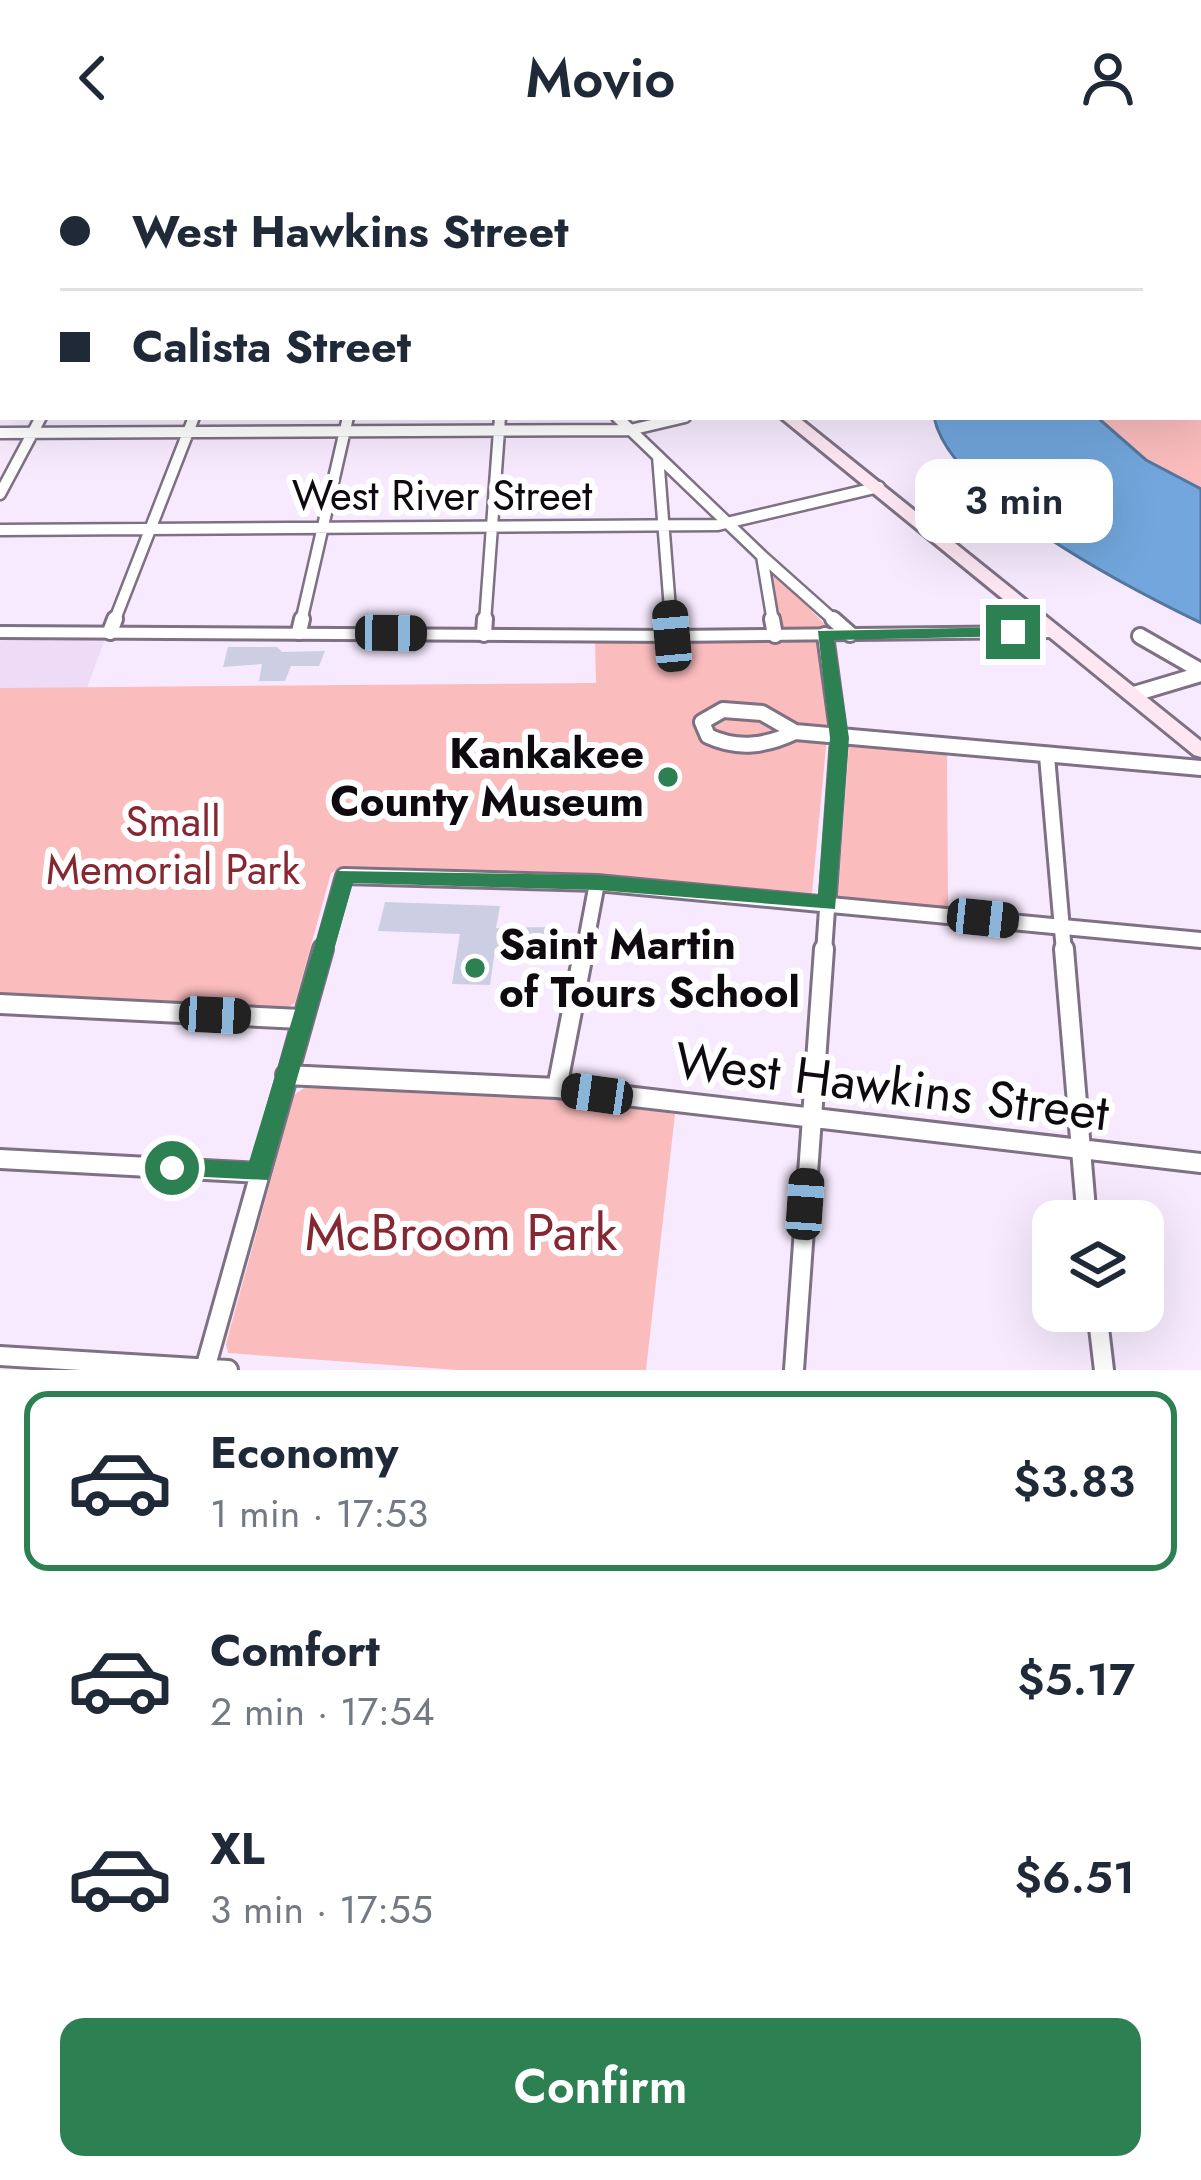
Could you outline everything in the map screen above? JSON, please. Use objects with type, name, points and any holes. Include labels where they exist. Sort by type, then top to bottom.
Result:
[{"type":"main road","points":[[792,420],[1201,751]]},
{"type":"street","points":[[0,494],[40,420]]},
{"type":"street","points":[[110,632],[193,420]]},
{"type":"street","points":[[620,420],[850,634]]},
{"type":"street","points":[[0,433],[189,432],[346,424],[630,430],[672,420]]},
{"type":"street","points":[[299,632],[346,424]]},
{"type":"street","points":[[484,634],[500,424]]},
{"type":"street","points":[[658,456],[672,636]]},
{"type":"street","name":"West River Street","points":[[0,530],[730,524],[879,488]]},
{"type":"street","points":[[762,556],[776,635]]},
{"type":"street","points":[[0,632],[672,636],[1052,632]]},
{"type":"street","points":[[794,1370],[839,738],[825,635]]},
{"type":"street","points":[[1140,636],[1201,672]]},
{"type":"street","points":[[1134,694],[1201,672]]},
{"type":"street","points":[[795,732],[778,718],[748,711],[714,712],[702,722],[708,736],[723,743],[763,745],[795,732],[1201,768]]},
{"type":"street","points":[[1047,756],[1085,1200]]},
{"type":"street","points":[[206,1369],[344,876],[597,883],[1201,940]]},
{"type":"street","points":[[557,1088],[597,883]]},
{"type":"street","points":[[0,1004],[301,1019]]},
{"type":"street","name":"West Hawkins Street","points":[[286,1075],[557,1088],[1201,1163]]},
{"type":"street","points":[[0,1159],[259,1173]]},
{"type":"street","points":[[1099,1332],[1104,1370]]},
{"type":"street","points":[[0,1356],[228,1370]]},
{"type":"shaded area","points":[[106,636],[87,688],[0,688],[0,637]]},
{"type":"green space","points":[[1100,420],[1201,420],[1201,489],[1146,460]]},
{"type":"green space","points":[[770,575],[780,577],[827,627],[780,627]]},
{"type":"green space","name":"Small Memorial Park","points":[[813,639],[821,643],[828,726],[812,893],[596,876],[342,867],[331,873],[295,1003],[289,1007],[0,995],[0,688],[596,683],[595,640]]},
{"type":"green space","points":[[849,744],[947,750],[948,909],[838,898]]},
{"type":"green space","name":"McBroom Park","points":[[307,1086],[555,1098],[675,1114],[646,1370],[458,1370],[228,1353],[226,1344],[294,1095]]},
{"type":"water","points":[[935,420],[1100,420],[1146,460],[1201,489],[1201,623],[1047,537],[973,478],[947,447]]},
{"type":"building","points":[[228,647],[325,651],[319,666],[291,666],[285,681],[259,681],[262,664],[223,667]]},
{"type":"building","points":[[385,902],[500,906],[496,928],[553,927],[550,952],[495,950],[490,985],[452,984],[460,934],[378,931]]},
{"type":"place","name":"Kankakee County Museum","points":[[668,777]]},
{"type":"place","name":"Saint Martin of Tours School","points":[[475,968]]},
{"type":"route","points":[[172,1168],[259,1173],[344,876],[597,883],[828,904],[839,738],[825,635],[1013,632]]}]
